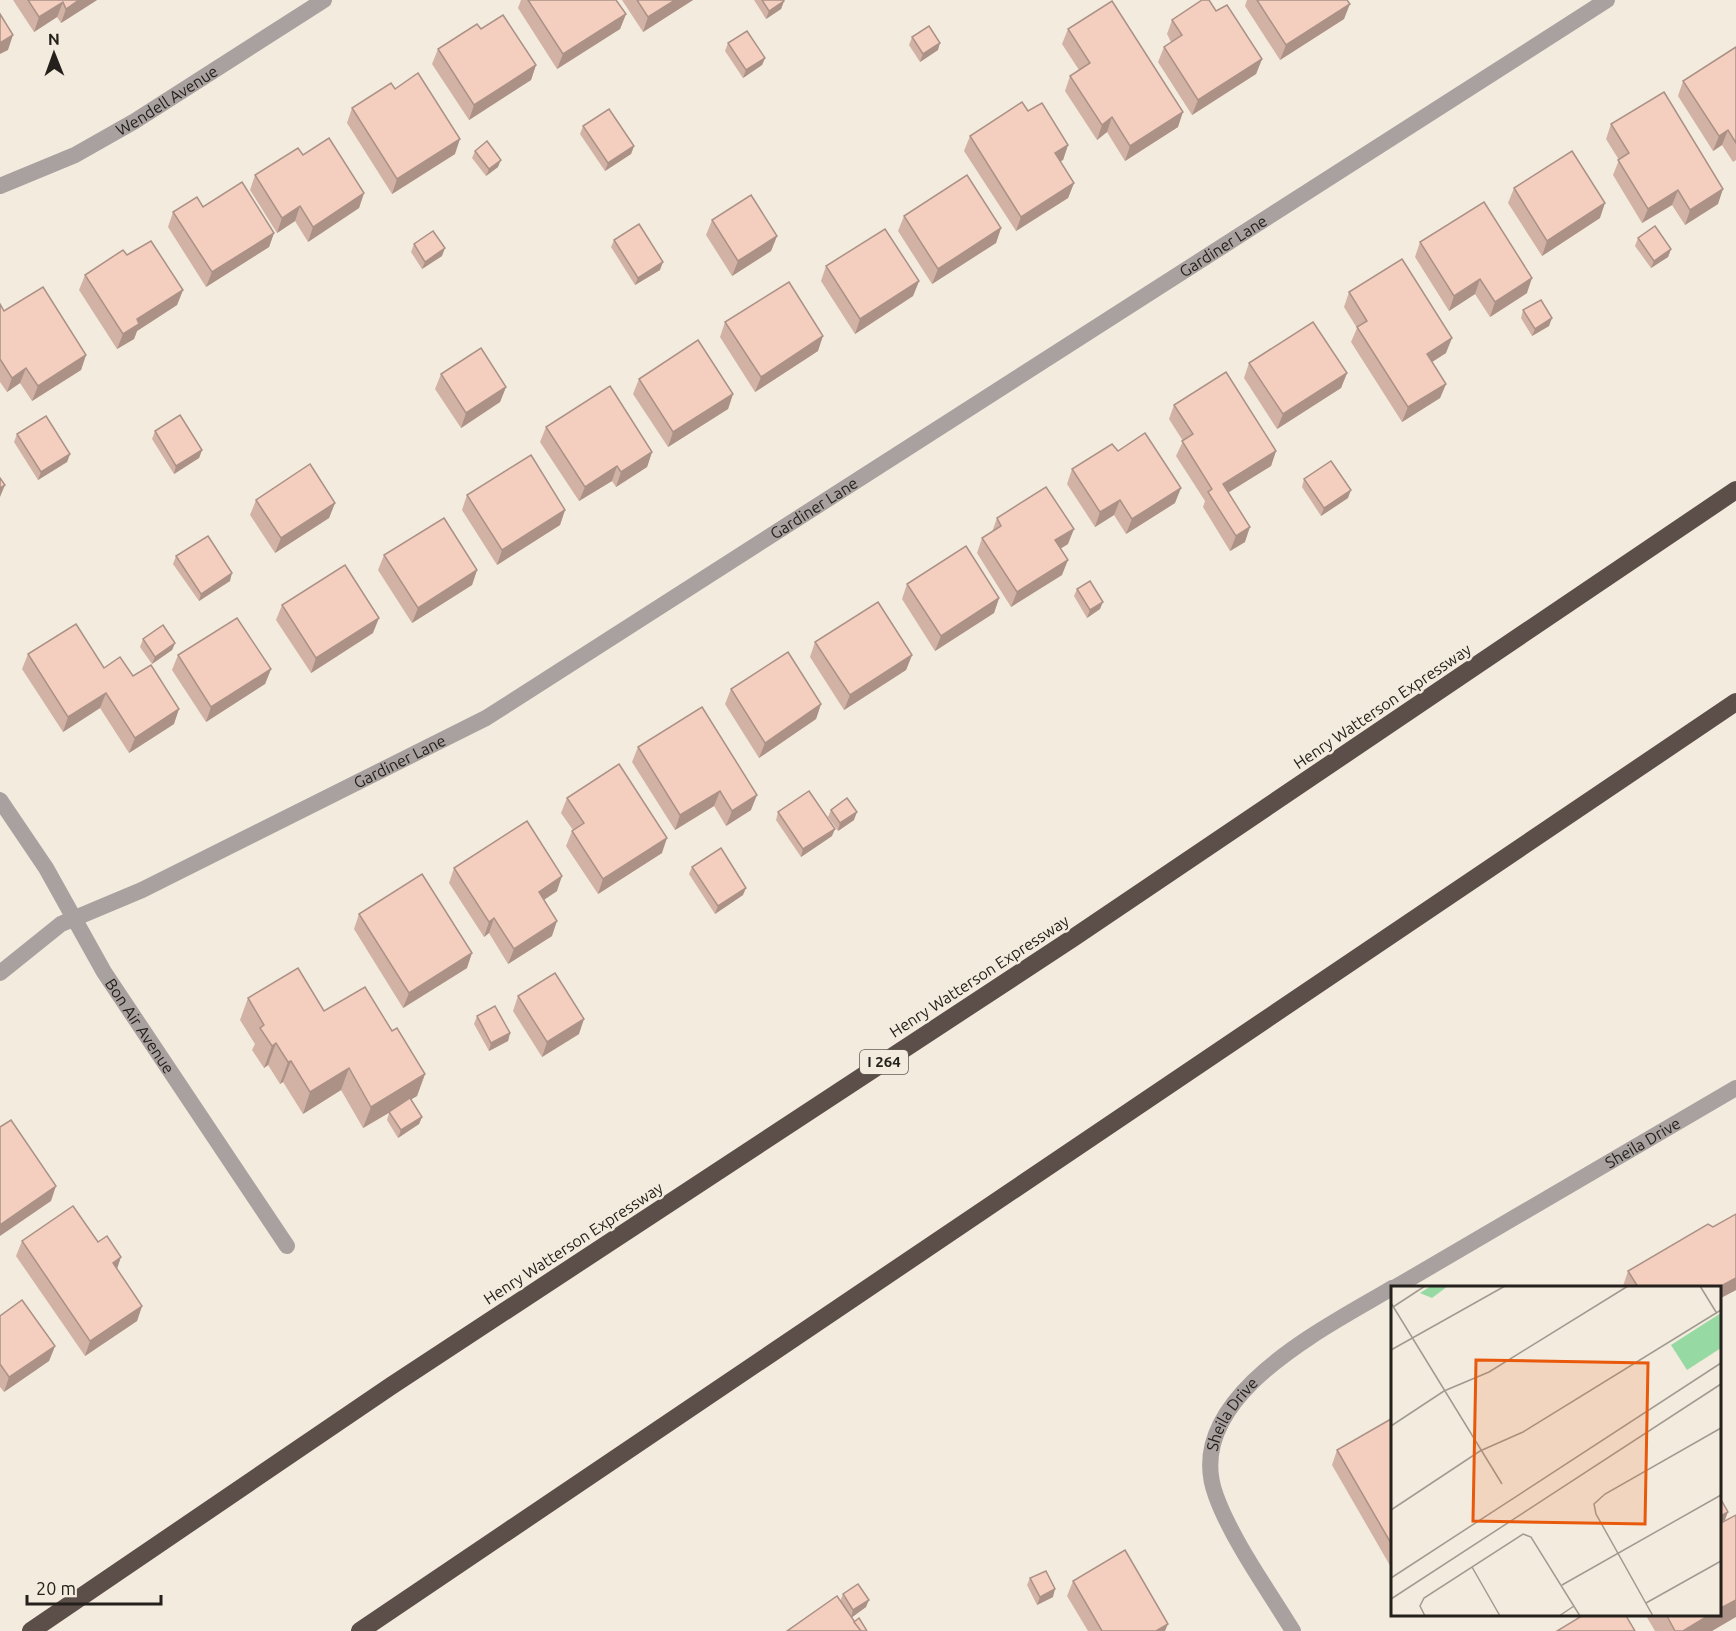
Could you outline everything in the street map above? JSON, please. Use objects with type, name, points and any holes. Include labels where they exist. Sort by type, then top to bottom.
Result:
[{"type":"highway","name":"Henry Watterson Expressway","points":[[31,1631],[391,1386],[1073,938],[1736,490]]},
{"type":"highway","points":[[360,1631],[1736,702]]},
{"type":"street","name":"Wendell Avenue","points":[[0,186],[75,155],[135,121],[324,0]]},
{"type":"street","name":"Gardiner Lane","points":[[0,973],[61,924],[152,885],[486,718],[1607,0]]},
{"type":"street","name":"Bon Air Avenue","points":[[0,800],[46,868],[104,972],[287,1246]]},
{"type":"street","name":"Sheila Drive","points":[[1396,1286],[1736,1088]]},
{"type":"street","name":"Sheila Drive","points":[[1293,1631],[1215,1496],[1210,1465],[1216,1436],[1236,1398],[1260,1373],[1321,1330],[1391,1289]]},
{"type":"building","points":[[28,0],[79,0],[66,9],[63,2],[39,17]]},
{"type":"building","points":[[528,0],[616,0],[626,14],[563,54]]},
{"type":"building","points":[[637,0],[675,0],[648,17]]},
{"type":"building","points":[[762,0],[783,0],[784,1],[769,11]]},
{"type":"building","points":[[1202,0],[1209,0],[1216,11],[1227,5],[1262,59],[1198,100],[1164,47],[1182,35],[1172,20]]},
{"type":"building","points":[[1257,0],[1347,0],[1350,4],[1286,45]]},
{"type":"building","points":[[1112,1],[1183,112],[1130,146],[1112,117],[1102,125],[1070,76],[1090,63],[1068,29]]},
{"type":"building","points":[[0,14],[13,35],[0,43]]},
{"type":"building","points":[[503,15],[536,65],[474,105],[438,49],[477,24],[481,29]]},
{"type":"building","points":[[929,26],[940,43],[923,54],[912,37]]},
{"type":"building","points":[[747,31],[765,58],[746,70],[728,43]]},
{"type":"building","points":[[1736,47],[1736,143],[1728,130],[1719,136],[1683,81]]},
{"type":"building","points":[[418,73],[460,139],[397,179],[352,108],[391,83],[395,89]]},
{"type":"building","points":[[1664,92],[1723,189],[1690,210],[1678,190],[1648,209],[1618,160],[1629,153],[1611,124]]},
{"type":"building","points":[[1022,102],[1028,111],[1042,103],[1068,145],[1055,153],[1074,183],[1021,217],[970,136]]},
{"type":"building","points":[[609,109],[634,146],[608,163],[583,126]]},
{"type":"building","points":[[329,138],[364,193],[313,227],[300,206],[282,218],[255,175],[298,148],[303,155]]},
{"type":"building","points":[[487,141],[501,160],[489,169],[475,151]]},
{"type":"building","points":[[1572,151],[1605,203],[1547,241],[1514,188]]},
{"type":"building","points":[[967,175],[1001,228],[938,269],[904,216]]},
{"type":"building","points":[[242,182],[274,233],[212,272],[173,212],[197,197],[203,207]]},
{"type":"building","points":[[751,195],[777,236],[738,261],[712,220]]},
{"type":"building","points":[[1484,202],[1532,278],[1495,302],[1480,279],[1454,296],[1420,242]]},
{"type":"building","points":[[639,224],[663,262],[638,278],[614,240]]},
{"type":"building","points":[[1655,226],[1671,249],[1654,261],[1638,238]]},
{"type":"building","points":[[885,229],[919,281],[860,319],[826,266]]},
{"type":"building","points":[[433,231],[445,248],[425,262],[414,244]]},
{"type":"building","points":[[151,241],[183,290],[137,319],[139,324],[123,334],[85,275],[123,250],[127,255]]},
{"type":"building","points":[[1402,259],[1452,338],[1427,354],[1446,384],[1408,407],[1357,327],[1367,321],[1349,292]]},
{"type":"building","points":[[789,282],[823,336],[761,377],[725,322]]},
{"type":"building","points":[[43,287],[86,355],[38,386],[26,368],[12,378],[0,359],[0,304],[4,311]]},
{"type":"building","points":[[1541,300],[1552,318],[1535,329],[1523,310]]},
{"type":"building","points":[[1313,322],[1347,373],[1283,414],[1249,363]]},
{"type":"building","points":[[698,340],[733,394],[673,432],[639,379]]},
{"type":"building","points":[[481,348],[506,387],[466,413],[441,374]]},
{"type":"building","points":[[1226,372],[1276,451],[1223,484],[1250,527],[1236,536],[1208,492],[1212,489],[1182,441],[1193,434],[1174,405]]},
{"type":"building","points":[[610,386],[652,452],[621,472],[617,466],[585,487],[546,427]]},
{"type":"building","points":[[180,415],[202,450],[176,466],[155,431]]},
{"type":"building","points":[[46,416],[70,454],[41,472],[17,434]]},
{"type":"building","points":[[1145,433],[1181,488],[1132,519],[1120,500],[1100,512],[1072,469],[1112,444],[1118,451]]},
{"type":"building","points":[[531,455],[565,510],[502,550],[467,495]]},
{"type":"building","points":[[1331,461],[1351,490],[1324,508],[1304,479]]},
{"type":"building","points":[[310,464],[335,503],[281,538],[256,500]]},
{"type":"building","points":[[0,478],[5,485],[0,488]]},
{"type":"building","points":[[1046,487],[1074,529],[1055,540],[1068,560],[1017,592],[982,538],[1001,526],[997,518]]},
{"type":"building","points":[[444,518],[477,570],[418,608],[384,555]]},
{"type":"building","points":[[208,536],[232,573],[201,594],[176,556]]},
{"type":"building","points":[[966,546],[999,598],[941,636],[907,584]]},
{"type":"building","points":[[345,565],[379,618],[316,658],[282,605]]},
{"type":"building","points":[[1090,581],[1103,602],[1090,610],[1077,589]]},
{"type":"building","points":[[878,602],[912,655],[850,695],[815,642]]},
{"type":"building","points":[[237,618],[271,669],[211,707],[178,655]]},
{"type":"building","points":[[76,624],[104,668],[120,657],[133,676],[151,665],[179,709],[135,738],[106,693],[68,717],[28,654]]},
{"type":"building","points":[[163,625],[175,643],[155,657],[143,639]]},
{"type":"building","points":[[788,652],[821,704],[765,743],[731,689]]},
{"type":"building","points":[[702,707],[757,795],[732,811],[720,791],[680,815],[638,747]]},
{"type":"building","points":[[619,764],[667,838],[603,879],[572,831],[584,823],[567,798]]},
{"type":"building","points":[[809,791],[835,829],[803,849],[778,812]]},
{"type":"building","points":[[847,798],[857,812],[840,823],[831,810]]},
{"type":"building","points":[[527,821],[562,876],[539,892],[557,921],[514,949],[494,918],[489,922],[454,868]]},
{"type":"building","points":[[721,848],[746,888],[718,906],[692,867]]},
{"type":"building","points":[[422,874],[472,953],[409,993],[359,914]]},
{"type":"building","points":[[298,968],[324,1011],[365,987],[392,1031],[397,1028],[425,1074],[371,1107],[349,1068],[310,1092],[291,1061],[288,1062],[276,1043],[272,1046],[260,1028],[264,1025],[248,998]]},
{"type":"building","points":[[555,973],[584,1019],[547,1042],[518,996]]},
{"type":"building","points":[[495,1006],[510,1033],[491,1043],[477,1016]]},
{"type":"building","points":[[410,1098],[422,1117],[401,1130],[389,1112]]},
{"type":"building","points":[[11,1120],[56,1186],[0,1225],[0,1127]]},
{"type":"building","points":[[73,1206],[98,1242],[107,1236],[121,1257],[113,1263],[142,1306],[90,1341],[22,1241]]},
{"type":"building","points":[[1736,1214],[1736,1278],[1721,1286],[1637,1286],[1628,1271],[1708,1224],[1713,1227]]},
{"type":"building","points":[[22,1300],[55,1346],[9,1377],[0,1364],[0,1316]]},
{"type":"building","points":[[1391,1419],[1391,1543],[1337,1450]]},
{"type":"building","points":[[1721,1500],[1728,1512],[1721,1516]]},
{"type":"building","points":[[1736,1515],[1736,1600],[1721,1608],[1721,1523]]},
{"type":"building","points":[[1125,1550],[1168,1624],[1156,1631],[1102,1631],[1073,1581]]},
{"type":"building","points":[[1046,1571],[1055,1589],[1040,1597],[1030,1578]]},
{"type":"building","points":[[858,1584],[869,1600],[853,1610],[843,1594]]},
{"type":"building","points":[[837,1596],[861,1631],[787,1631]]},
{"type":"building","points":[[1582,1616],[1626,1616],[1635,1631],[1557,1631]]},
{"type":"building","points":[[1667,1616],[1708,1616],[1683,1631],[1675,1631]]},
{"type":"building","points":[[859,1618],[867,1631],[861,1631],[854,1622]]}]
